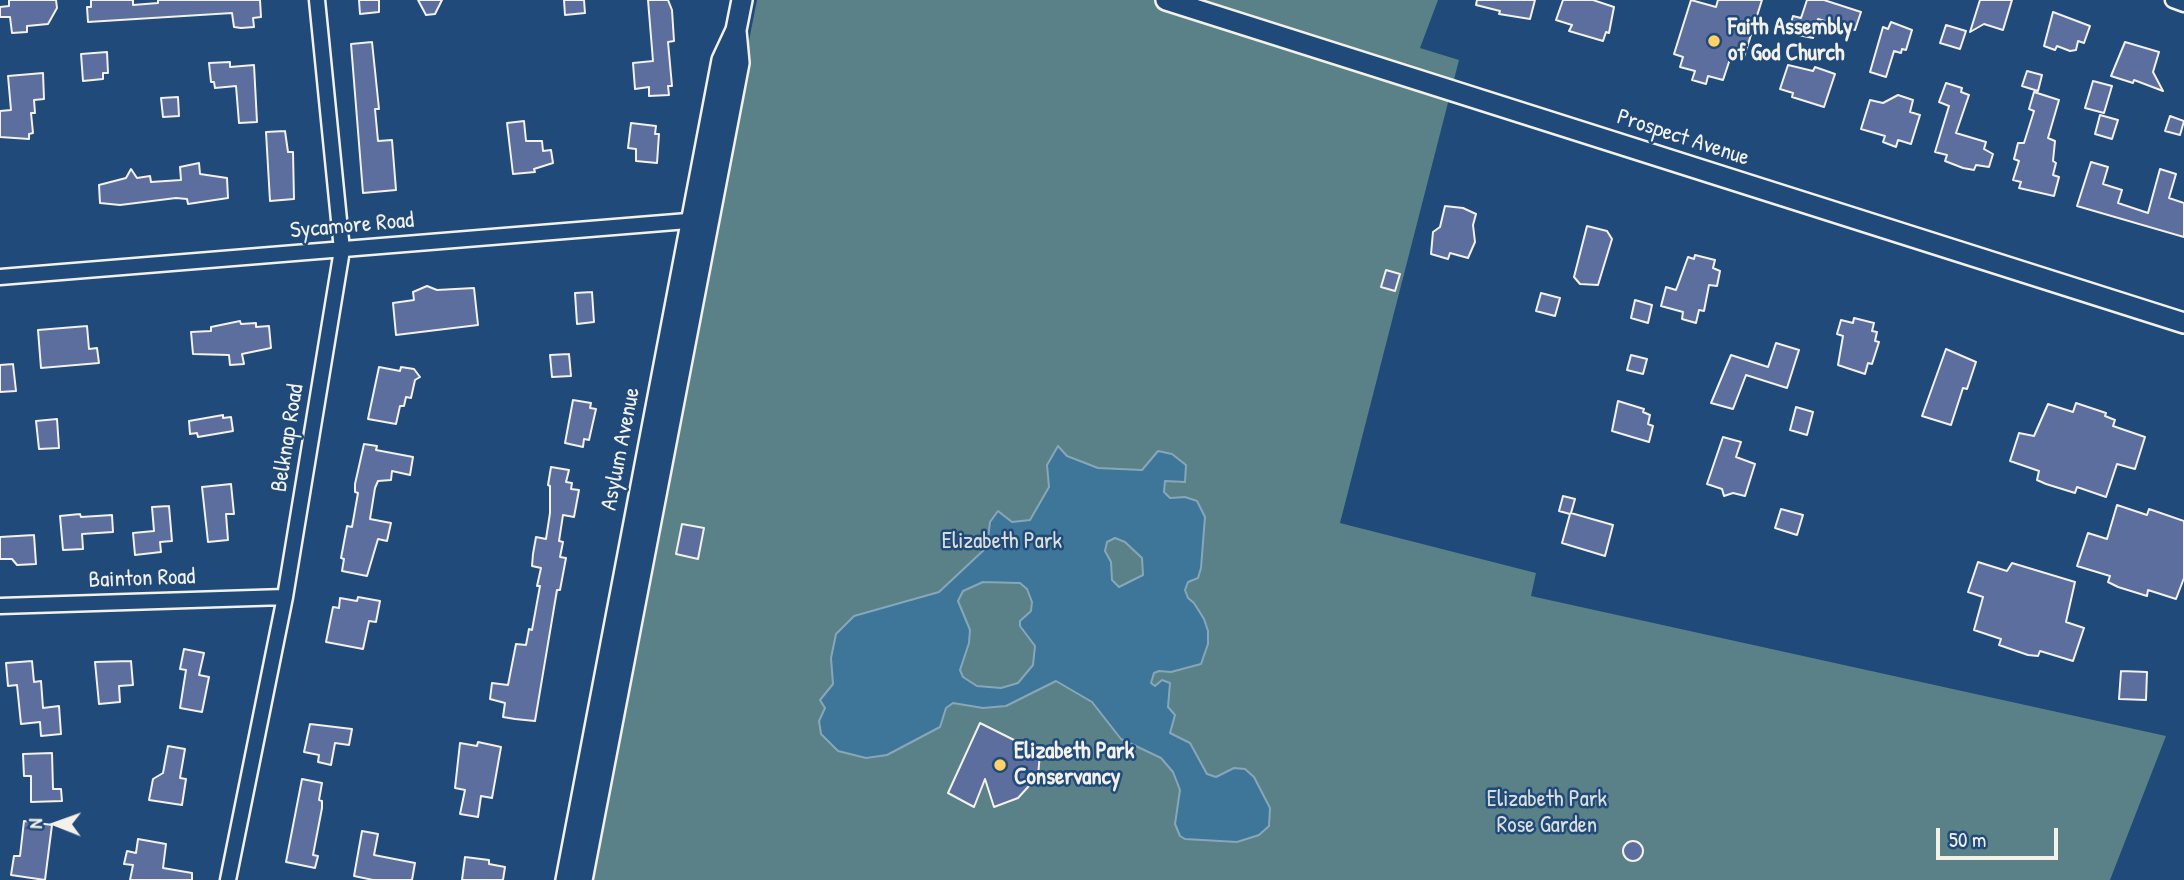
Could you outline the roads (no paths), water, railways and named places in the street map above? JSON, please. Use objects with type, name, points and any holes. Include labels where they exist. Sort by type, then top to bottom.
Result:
[{"type":"main road","name":"Asylum Avenue","points":[[582,880],[700,220],[722,60],[736,30],[742,0]]},
{"type":"main road","name":"Prospect Avenue","points":[[1166,0],[2184,323]]},
{"type":"main road","name":"Asylum Avenue","points":[[566,880],[700,220]]},
{"type":"street","name":"Belknap Road","points":[[228,880],[285,597],[342,250],[317,0]]},
{"type":"street","points":[[2173,0],[2184,4]]},
{"type":"street","name":"Sycamore Road","points":[[0,277],[700,220]]},
{"type":"street","name":"Bainton Road","points":[[0,606],[285,597]]},
{"type":"water","points":[[1058,446],[1067,456],[1098,468],[1142,470],[1158,451],[1172,454],[1186,465],[1185,482],[1165,481],[1164,492],[1170,498],[1185,497],[1197,501],[1205,517],[1201,568],[1198,578],[1188,582],[1185,590],[1204,619],[1208,644],[1201,664],[1171,672],[1159,671],[1154,673],[1151,683],[1155,686],[1162,680],[1170,683],[1168,707],[1175,715],[1170,733],[1190,743],[1207,774],[1216,777],[1234,768],[1245,769],[1254,777],[1270,808],[1269,826],[1259,835],[1237,842],[1185,839],[1180,836],[1175,824],[1180,790],[1173,772],[1161,758],[1121,739],[1092,702],[1056,681],[1006,706],[983,708],[953,703],[946,708],[940,727],[887,755],[866,758],[838,751],[821,734],[819,721],[825,708],[820,700],[833,684],[831,658],[836,634],[854,616],[939,592],[987,547],[990,522],[998,511],[1012,522],[1030,520],[1049,487],[1047,465]],"holes":[[[1115,538],[1125,542],[1142,558],[1143,575],[1119,587],[1112,580],[1111,562],[1105,551],[1107,542]],[[983,582],[1020,583],[1027,589],[1032,602],[1031,611],[1020,621],[1020,626],[1035,646],[1033,665],[1018,683],[1001,688],[977,686],[963,677],[960,670],[969,643],[970,630],[958,601],[963,591]]]},
{"type":"place","name":"Faith Assembly of God Church","points":[[1714,41]]},
{"type":"place","name":"Elizabeth Park Conservancy","points":[[1000,765]]},
{"type":"park label","name":"Elizabeth Park","points":[[1002,542]]},
{"type":"park label","name":"Elizabeth Park Rose Garden","points":[[1547,813]]}]
